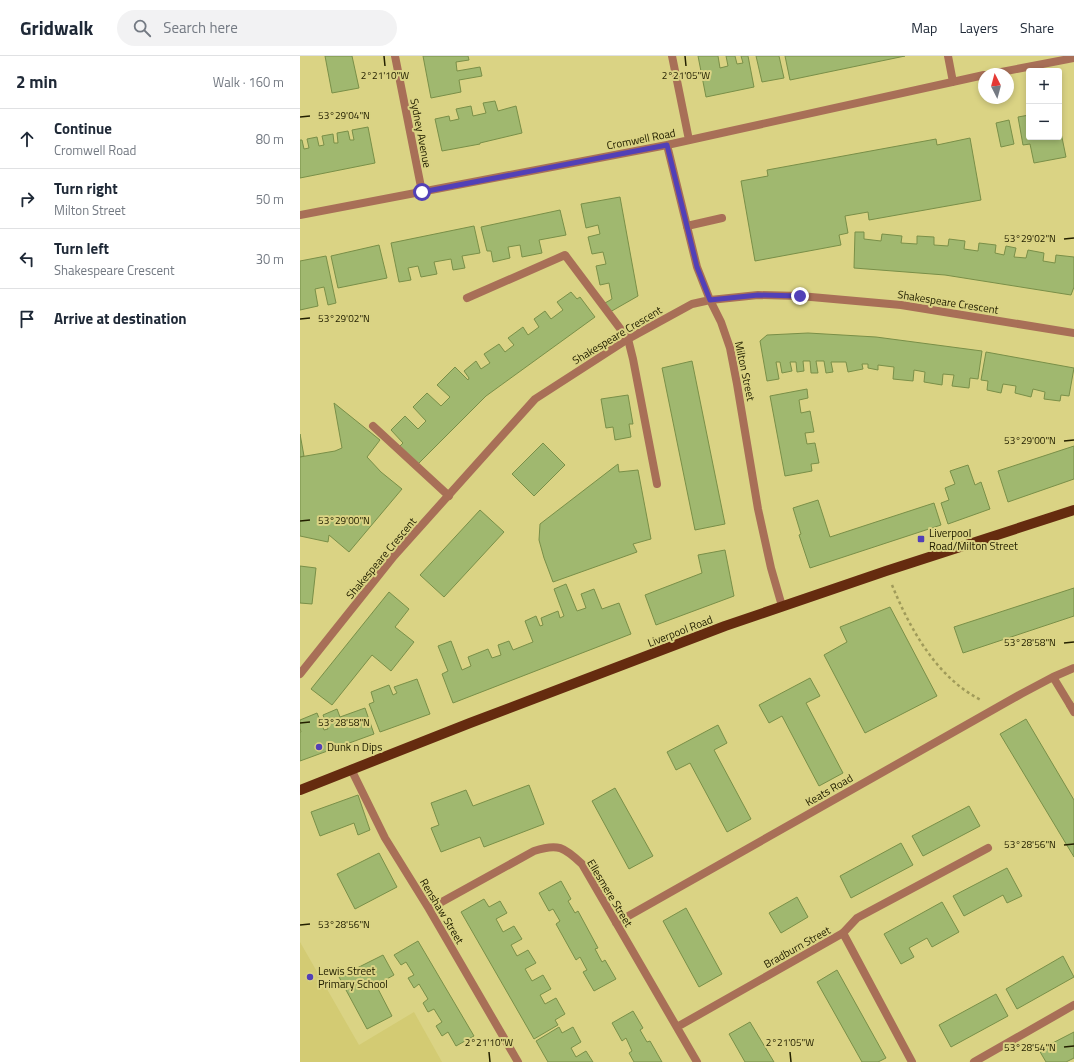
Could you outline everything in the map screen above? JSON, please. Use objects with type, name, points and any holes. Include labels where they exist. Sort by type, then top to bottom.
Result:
[{"type":"main road","name":"Liverpool Road","points":[[300,790],[351,769],[710,632],[886,571],[1074,510]]},
{"type":"street","name":"Sydney Avenue","points":[[395,56],[422,192]]},
{"type":"street","points":[[672,56],[689,140]]},
{"type":"street","points":[[948,56],[953,82]]},
{"type":"street","points":[[1014,70],[1074,58]]},
{"type":"street","name":"Cromwell Road","points":[[300,215],[667,145],[978,76]]},
{"type":"street","name":"Milton Street","points":[[667,145],[697,267],[710,300],[721,322],[730,348],[760,516],[771,568],[782,606]]},
{"type":"street","points":[[686,226],[722,218]]},
{"type":"street","points":[[466,298],[565,255],[628,340],[634,359],[657,484]]},
{"type":"street","name":"Shakespeare Crescent","points":[[300,674],[394,556],[535,400],[628,340],[692,304],[710,300],[758,295],[800,296],[901,305],[1074,333]]},
{"type":"street","points":[[373,426],[448,496]]},
{"type":"street","name":"Keats Road","points":[[616,923],[990,711],[1053,677],[1074,668]]},
{"type":"street","points":[[1053,677],[1072,709]]},
{"type":"street","name":"Renshaw Street","points":[[351,769],[385,838],[429,909],[518,1062]]},
{"type":"street","name":"Ellesmere Street","points":[[429,909],[534,851],[548,847],[561,848],[571,854],[582,864],[697,1062]]},
{"type":"street","points":[[843,933],[857,918],[988,848]]},
{"type":"street","name":"Bradburn Street","points":[[677,1027],[843,933],[912,1062]]},
{"type":"street","points":[[974,1062],[1074,1005]]},
{"type":"path","points":[[886,571],[899,603],[920,642],[937,664],[959,686],[974,697],[984,701],[990,711]]},
{"type":"shaded area","name":"Lewis Street Primary School","points":[[300,942],[359,1045],[414,1012],[442,1062],[300,1062]]},
{"type":"building","points":[[325,56],[352,56],[359,88],[332,93]]},
{"type":"building","points":[[423,56],[468,56],[469,60],[456,62],[457,71],[480,67],[482,76],[459,80],[461,92],[431,98]]},
{"type":"building","points":[[698,56],[718,56],[720,68],[728,66],[726,56],[735,56],[737,64],[743,63],[741,56],[748,56],[754,87],[706,97]]},
{"type":"building","points":[[756,56],[779,56],[784,78],[762,82]]},
{"type":"building","points":[[785,56],[905,56],[790,80]]},
{"type":"building","points":[[495,101],[498,111],[516,106],[522,133],[480,144],[442,151],[435,119],[449,116],[450,121],[459,119],[456,109],[471,106],[473,116],[486,113],[483,103]]},
{"type":"building","points":[[1026,116],[1026,140],[1062,140],[1062,138],[1066,157],[1034,163],[1030,144],[1023,145],[1018,117]]},
{"type":"building","points":[[1009,120],[1014,144],[1001,147],[996,123]]},
{"type":"building","points":[[368,127],[375,163],[300,178],[300,140],[302,140],[304,149],[309,148],[307,139],[317,137],[319,146],[324,145],[322,136],[333,134],[334,143],[338,143],[337,133],[348,131],[350,140],[354,140],[352,130]]},
{"type":"building","points":[[970,138],[981,200],[869,220],[868,212],[845,216],[848,233],[839,235],[841,245],[755,261],[741,181],[768,176],[767,170],[936,139],[937,145]]},
{"type":"building","points":[[620,197],[638,296],[610,312],[605,303],[612,299],[609,283],[600,285],[596,266],[606,264],[603,252],[592,254],[588,237],[600,234],[598,225],[586,228],[581,204]]},
{"type":"building","points":[[560,210],[566,235],[539,240],[542,253],[522,257],[520,245],[508,247],[510,258],[493,262],[491,251],[487,251],[481,227]]},
{"type":"building","points":[[474,226],[480,253],[462,256],[465,268],[453,270],[451,259],[434,262],[437,274],[421,277],[418,266],[408,268],[411,280],[399,282],[391,243]]},
{"type":"building","points":[[855,232],[864,232],[864,239],[881,241],[882,234],[902,236],[901,243],[917,244],[917,236],[934,237],[934,245],[948,246],[949,239],[965,241],[964,249],[978,251],[979,243],[996,245],[995,253],[1004,255],[1006,246],[1016,248],[1014,257],[1026,258],[1028,250],[1044,253],[1043,261],[1055,263],[1056,255],[1074,257],[1074,287],[1071,295],[945,275],[854,268]]},
{"type":"building","points":[[379,245],[387,278],[338,288],[331,256]]},
{"type":"building","points":[[326,256],[336,303],[328,305],[324,287],[315,289],[318,306],[300,310],[300,261]]},
{"type":"building","points":[[571,292],[577,299],[580,297],[595,317],[486,396],[416,466],[398,448],[403,443],[391,430],[405,416],[418,429],[426,421],[413,407],[427,393],[441,406],[450,397],[437,385],[455,367],[468,380],[469,378],[464,371],[476,361],[481,369],[490,363],[484,354],[499,344],[505,352],[514,345],[508,338],[523,327],[528,335],[539,327],[534,319],[545,311],[551,319],[563,310],[557,302]]},
{"type":"building","points":[[808,333],[876,337],[982,351],[978,379],[970,378],[969,388],[952,386],[954,375],[943,374],[942,385],[924,382],[925,372],[914,370],[913,381],[893,379],[894,367],[878,365],[878,370],[868,368],[868,364],[862,364],[863,369],[848,372],[846,362],[831,362],[833,372],[826,373],[824,361],[816,361],[818,373],[811,373],[810,361],[803,361],[804,371],[797,372],[796,362],[790,362],[792,371],[782,373],[780,362],[776,362],[779,379],[767,381],[760,341],[767,335]]},
{"type":"building","points":[[986,352],[1074,368],[1069,396],[1061,395],[1060,401],[1044,399],[1045,392],[1033,389],[1031,397],[1015,393],[1016,386],[1003,384],[1001,393],[987,390],[988,381],[981,380]]},
{"type":"building","points":[[692,361],[725,524],[695,530],[662,368]]},
{"type":"building","points":[[807,389],[808,398],[799,400],[801,413],[810,411],[814,432],[805,433],[807,444],[815,443],[819,463],[811,464],[812,471],[785,476],[770,396]]},
{"type":"building","points":[[628,395],[633,424],[629,424],[631,437],[615,440],[613,427],[606,428],[601,399]]},
{"type":"building","points":[[334,403],[380,440],[367,457],[381,472],[402,489],[349,552],[329,535],[328,542],[300,536],[300,457],[335,451],[342,448]]},
{"type":"building","points":[[300,434],[304,456],[300,457]]},
{"type":"building","points":[[543,443],[565,465],[534,496],[512,474]]},
{"type":"building","points":[[1074,446],[1074,479],[1008,502],[998,471]]},
{"type":"building","points":[[618,464],[619,472],[638,470],[651,539],[633,544],[637,552],[553,582],[539,540],[540,524]]},
{"type":"building","points":[[968,465],[975,485],[981,482],[990,509],[948,524],[941,503],[949,500],[945,488],[955,484],[950,471]]},
{"type":"building","points":[[818,500],[830,537],[934,503],[941,525],[810,568],[799,535],[801,534],[793,508]]},
{"type":"building","points":[[480,510],[504,532],[444,597],[420,575]]},
{"type":"building","points":[[725,550],[734,596],[656,625],[645,595],[702,573],[698,555]]},
{"type":"building","points":[[300,566],[316,568],[312,604],[300,603]]},
{"type":"building","points":[[566,584],[577,611],[586,608],[581,594],[594,589],[602,609],[619,603],[631,634],[453,703],[442,674],[448,671],[438,646],[451,641],[462,670],[471,666],[468,657],[488,649],[492,658],[501,655],[498,645],[509,641],[513,650],[533,642],[525,621],[536,616],[540,626],[543,625],[541,618],[558,611],[560,618],[564,616],[554,589]]},
{"type":"building","points":[[1074,588],[1074,616],[963,653],[954,627]]},
{"type":"building","points":[[389,592],[409,609],[395,627],[414,642],[391,671],[372,655],[332,705],[311,689]]},
{"type":"building","points":[[890,607],[937,696],[865,733],[824,655],[847,642],[840,627]]},
{"type":"building","points":[[810,678],[820,696],[806,703],[843,773],[819,786],[782,716],[769,723],[759,705]]},
{"type":"building","points":[[417,679],[430,714],[380,732],[369,704],[374,702],[371,692],[389,685],[393,695],[397,693],[394,687]]},
{"type":"building","name":"Dunk n Dips","points":[[365,708],[374,734],[300,761],[300,720],[317,713],[324,730],[328,729],[323,715],[337,709],[340,717]]},
{"type":"building","points":[[1026,719],[1074,800],[1074,857],[1000,734]]},
{"type":"building","points":[[718,725],[727,743],[714,750],[751,819],[727,832],[690,763],[676,770],[667,752]]},
{"type":"building","points":[[529,785],[544,824],[484,847],[480,837],[441,852],[431,828],[439,825],[431,803],[466,790],[473,806]]},
{"type":"building","points":[[615,788],[653,856],[629,869],[592,801]]},
{"type":"building","points":[[358,795],[370,830],[358,835],[354,823],[320,836],[311,812]]},
{"type":"building","points":[[969,806],[980,826],[923,856],[912,836]]},
{"type":"building","points":[[901,843],[913,865],[851,898],[840,876]]},
{"type":"building","points":[[379,853],[397,887],[355,909],[337,874]]},
{"type":"building","points":[[1007,868],[1022,896],[1007,903],[1003,895],[964,916],[953,896]]},
{"type":"building","points":[[561,881],[571,899],[568,901],[575,913],[578,911],[598,948],[595,949],[602,962],[605,960],[616,979],[594,991],[583,972],[587,970],[580,957],[576,960],[556,924],[560,921],[553,909],[549,911],[539,893]]},
{"type":"building","points":[[797,897],[808,917],[781,933],[769,913]]},
{"type":"building","points":[[484,899],[489,907],[500,901],[507,913],[496,919],[503,932],[514,926],[522,939],[511,945],[517,956],[528,950],[536,963],[525,969],[532,981],[543,975],[551,989],[540,995],[545,1004],[556,998],[565,1014],[555,1020],[558,1025],[534,1039],[461,912]]},
{"type":"building","points":[[942,902],[959,932],[932,947],[927,938],[909,948],[914,957],[901,964],[884,934]]},
{"type":"building","points":[[686,908],[722,974],[699,987],[663,921]]},
{"type":"building","points":[[418,941],[474,1036],[456,1046],[448,1032],[442,1036],[436,1026],[442,1022],[434,1009],[428,1012],[423,1003],[428,999],[419,984],[414,988],[408,978],[414,975],[406,962],[401,965],[394,955]]},
{"type":"building","points":[[383,955],[394,975],[376,985],[392,1016],[367,1029],[339,977]]},
{"type":"building","points":[[1063,956],[1074,977],[1017,1009],[1006,989]]},
{"type":"building","points":[[837,970],[886,1058],[878,1062],[862,1062],[817,982]]},
{"type":"building","points":[[996,994],[1008,1016],[951,1047],[939,1025]]},
{"type":"building","points":[[633,1011],[643,1028],[640,1030],[647,1042],[650,1041],[662,1062],[634,1062],[629,1053],[632,1051],[626,1038],[622,1041],[612,1023]]},
{"type":"building","points":[[750,1022],[774,1062],[745,1062],[729,1034]]},
{"type":"building","points":[[559,1027],[562,1033],[573,1027],[581,1042],[571,1048],[576,1057],[586,1051],[593,1062],[548,1062],[536,1041]]},
{"type":"building","points":[[1074,1032],[1074,1058],[1066,1062],[1046,1062],[1039,1050]]},
{"type":"place","name":"Liverpool Road/Milton Street","points":[[921,539]]},
{"type":"place","name":"Dunk n Dips","points":[[319,747]]},
{"type":"place","name":"Lewis Street Primary School","points":[[310,977]]},
{"type":"route","points":[[422,192],[667,145],[697,267],[710,300],[758,295],[800,296]]}]
